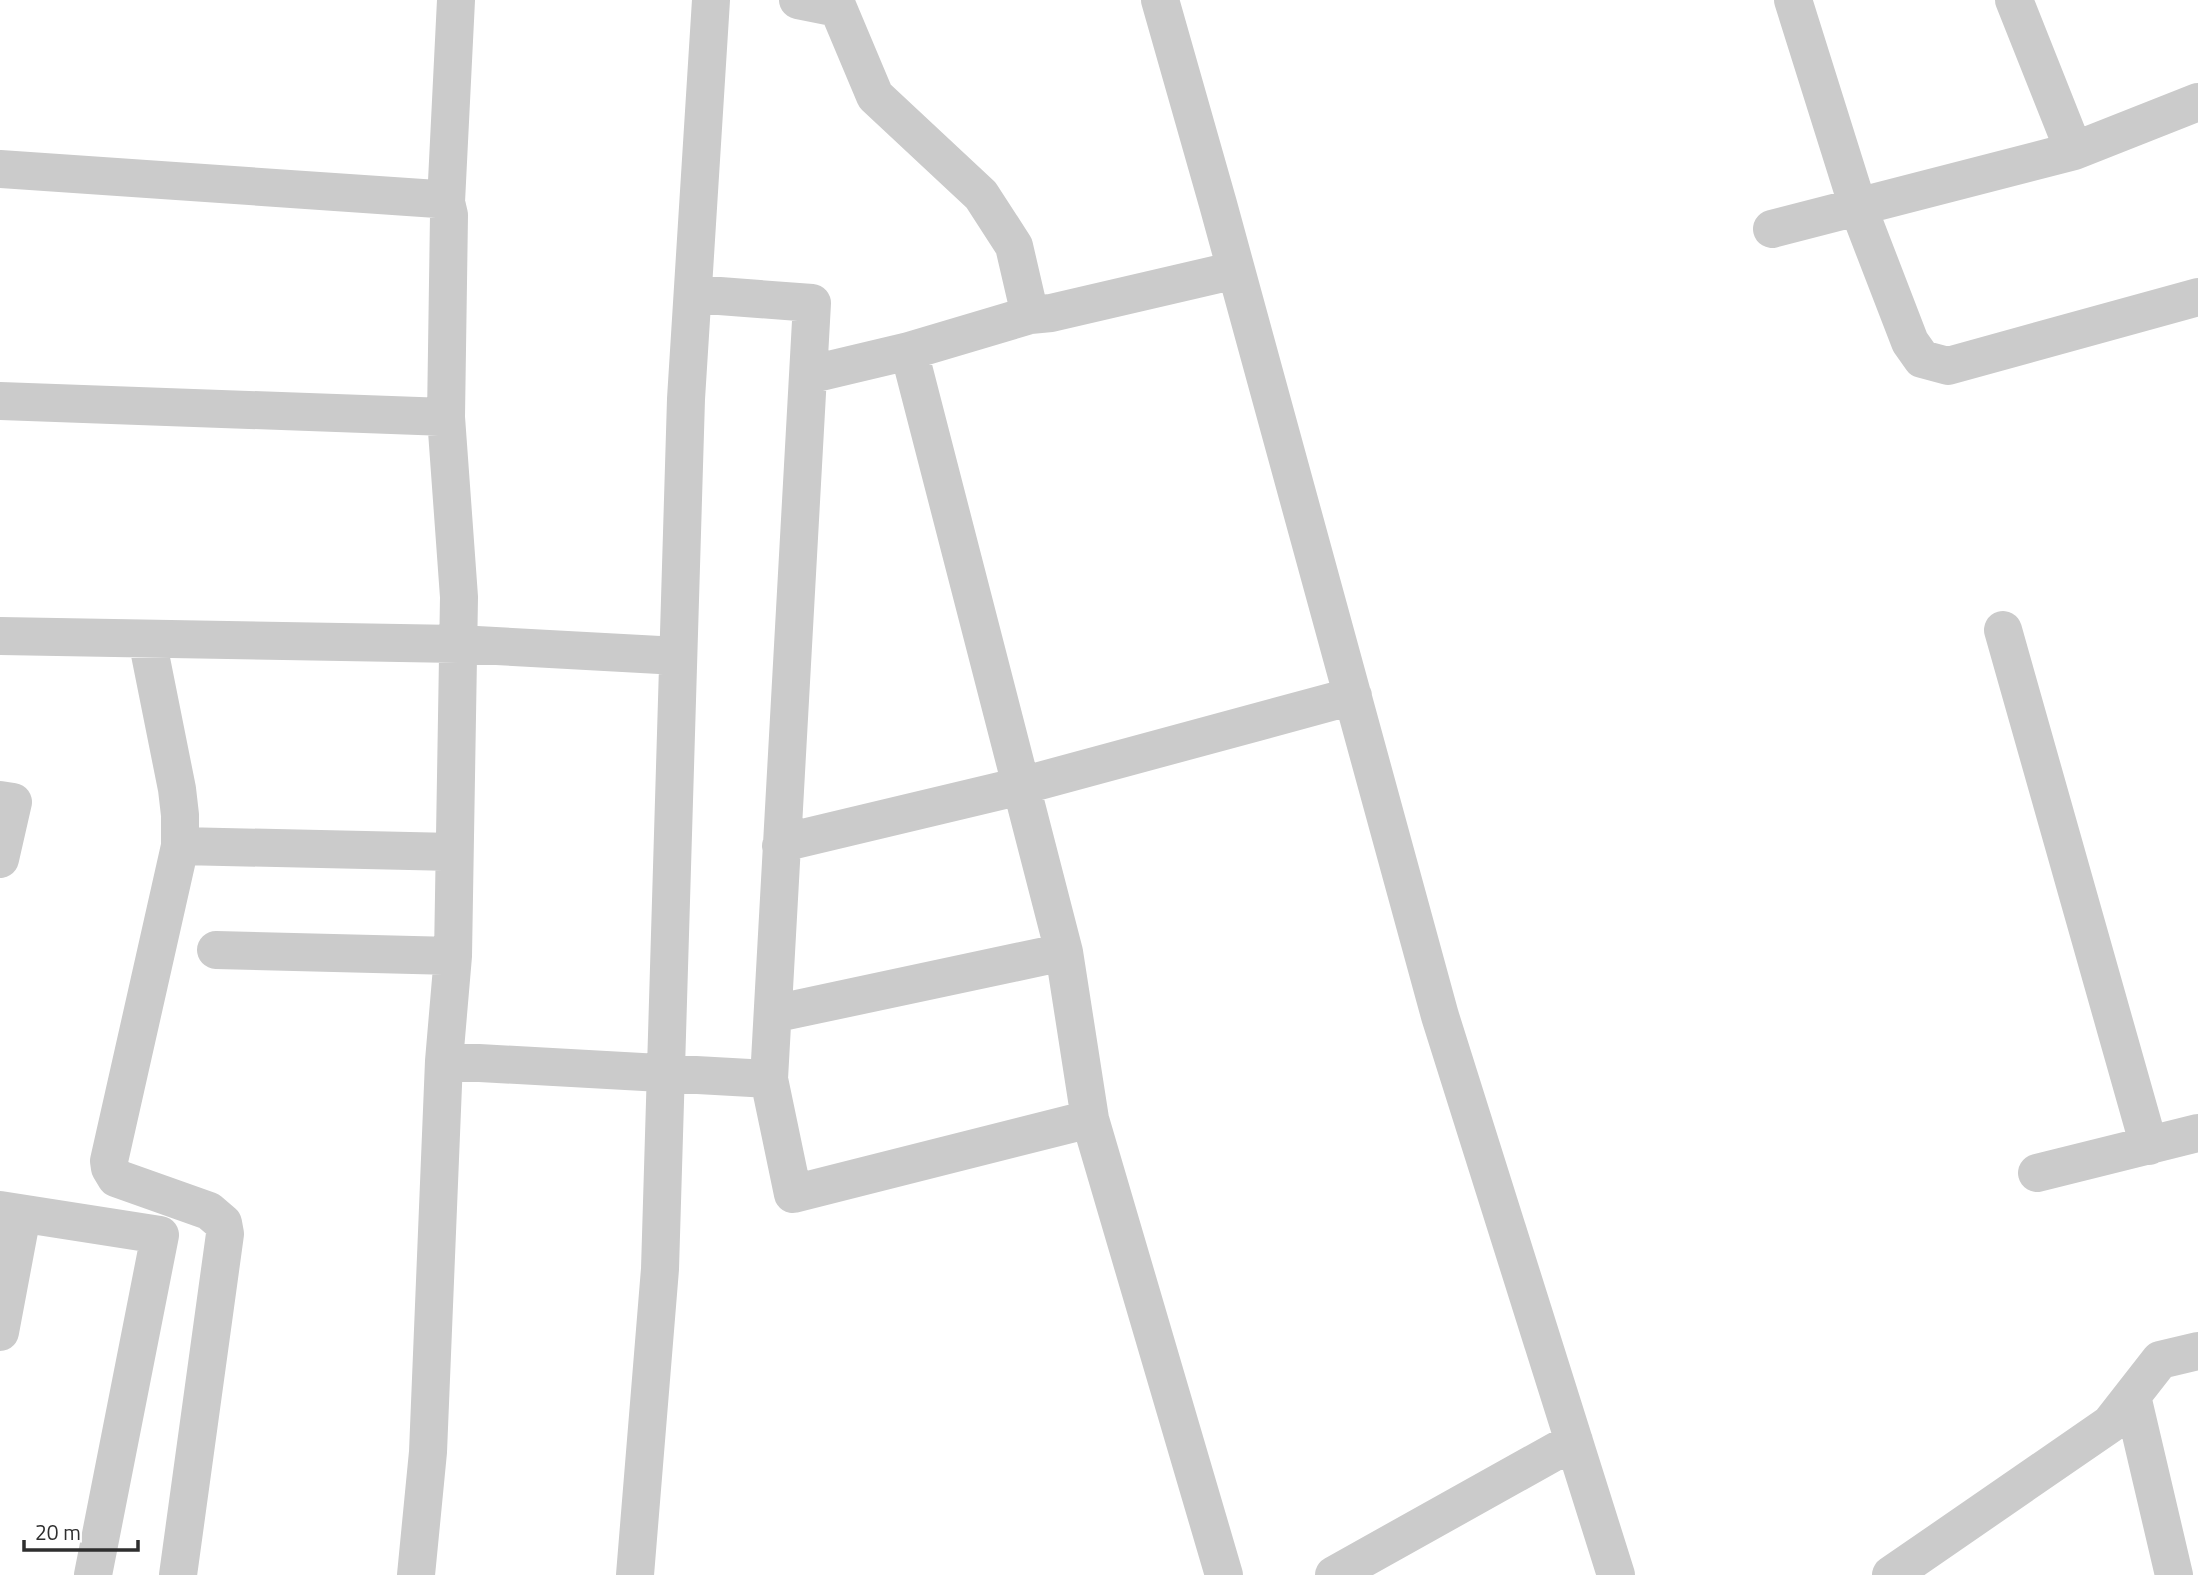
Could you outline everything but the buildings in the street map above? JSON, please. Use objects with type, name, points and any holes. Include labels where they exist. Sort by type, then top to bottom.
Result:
[{"type":"street","points":[[416,1575],[428,1452],[444,1061],[453,956],[459,597],[446,418],[449,215],[446,202],[456,0]]},
{"type":"street","points":[[635,1575],[660,1269],[686,399],[711,0]]},
{"type":"street","points":[[798,0],[838,8],[875,96],[981,195],[1014,246],[1030,315]]},
{"type":"street","points":[[1160,0],[1440,1016],[1616,1575]]},
{"type":"street","points":[[1793,0],[1858,206],[1910,342],[1922,359],[1948,366],[2198,297]]},
{"type":"street","points":[[2014,0],[2074,151]]},
{"type":"street","points":[[1772,229],[2074,151],[2198,102]]},
{"type":"street","points":[[0,169],[437,199],[446,202]]},
{"type":"street","points":[[808,375],[909,351],[1030,315],[1051,313],[1236,270]]},
{"type":"street","points":[[693,294],[812,303],[769,1079],[793,1194],[1090,1119]]},
{"type":"street","points":[[909,351],[1064,952],[1090,1119],[1224,1575]]},
{"type":"street","points":[[0,401],[446,418]]},
{"type":"street","points":[[2003,630],[2149,1146]]},
{"type":"street","points":[[0,636],[458,644],[678,656]]},
{"type":"street","points":[[147,639],[177,789],[180,846],[109,1161],[116,1178],[209,1211],[223,1223],[225,1234],[178,1575]]},
{"type":"street","points":[[781,846],[782,843],[1021,786],[1353,696]]},
{"type":"street","points":[[0,800],[13,802],[0,859]]},
{"type":"street","points":[[180,846],[454,852]]},
{"type":"street","points":[[216,950],[453,956]]},
{"type":"street","points":[[773,1014],[1064,952]]},
{"type":"street","points":[[444,1061],[769,1079]]},
{"type":"street","points":[[2037,1173],[2198,1133]]},
{"type":"street","points":[[0,1332],[11,1213],[160,1235],[93,1575]]},
{"type":"street","points":[[1891,1575],[2110,1424],[2161,1360],[2198,1351]]},
{"type":"street","points":[[2132,1396],[2174,1575]]},
{"type":"street","points":[[1334,1575],[1574,1441]]}]
